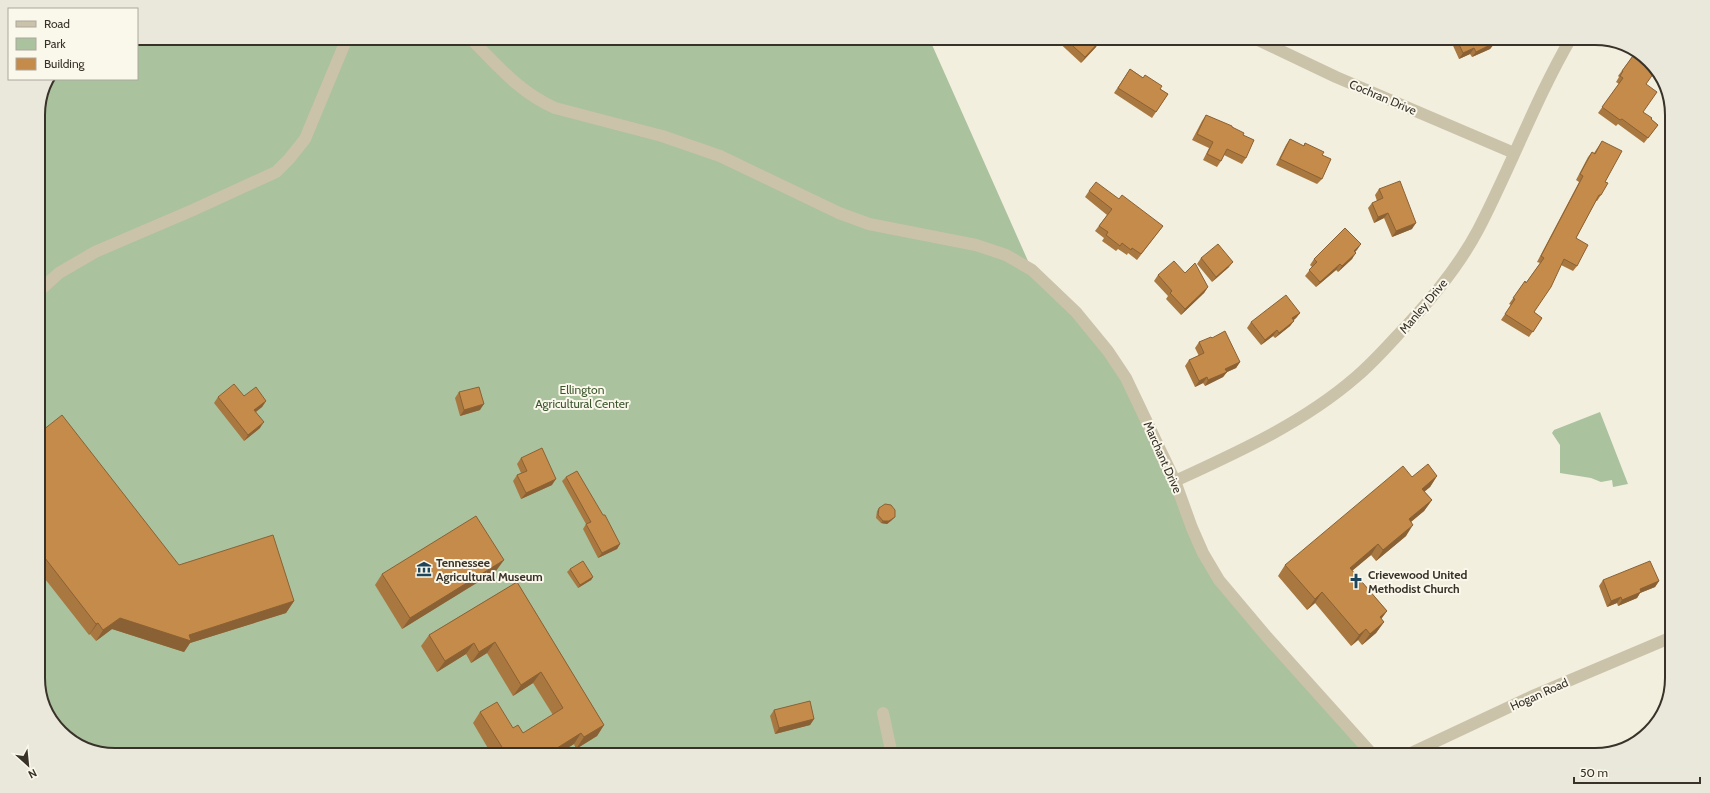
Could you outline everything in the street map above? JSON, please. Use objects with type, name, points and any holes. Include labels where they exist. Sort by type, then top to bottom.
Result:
[{"type":"street","points":[[45,286],[59,273],[96,252],[276,172],[305,139],[344,45]]},
{"type":"street","name":"Marchant Drive","points":[[477,45],[519,87],[540,102],[555,108],[662,136],[720,156],[839,213],[868,224],[988,248],[1020,262],[1037,275],[1076,312],[1108,351],[1126,378],[1175,481],[1203,553],[1219,580],[1267,637],[1367,748]]},
{"type":"street","name":"Cochran Drive","points":[[1269,45],[1336,77],[1514,153]]},
{"type":"street","name":"Manley Drive","points":[[1175,481],[1246,448],[1305,415],[1335,394],[1374,360],[1424,306],[1466,250],[1487,213],[1554,68],[1567,45]]},
{"type":"street","name":"Hogan Road","points":[[1422,748],[1535,695],[1665,640]]},
{"type":"street","points":[[883,713],[890,748]]},
{"type":"green space","name":"Ellington Agricultural Center","points":[[138,45],[932,45],[1032,270],[1108,351],[1203,553],[1367,748],[111,748],[88,743],[69,731],[57,717],[52,709],[46,691],[45,682],[45,111],[50,88],[54,80],[138,80]]},
{"type":"green space","points":[[1600,412],[1628,484],[1613,487],[1612,480],[1601,482],[1591,478],[1560,473],[1560,445],[1552,433],[1554,430]]},
{"type":"building","points":[[1072,45],[1096,45],[1085,57]]},
{"type":"building","points":[[1459,45],[1490,45],[1476,52],[1474,48],[1463,53]]},
{"type":"building","points":[[1633,56],[1652,75],[1646,84],[1657,92],[1643,112],[1652,118],[1651,119],[1658,125],[1648,138],[1622,119],[1620,120],[1602,107],[1623,78],[1620,76]]},
{"type":"building","points":[[1130,69],[1143,78],[1145,75],[1162,86],[1160,89],[1168,94],[1156,112],[1118,88]]},
{"type":"building","points":[[1206,115],[1232,126],[1244,133],[1243,135],[1254,140],[1246,158],[1227,149],[1221,161],[1207,154],[1213,142],[1197,134]]},
{"type":"building","points":[[1290,139],[1304,146],[1305,143],[1324,152],[1322,155],[1331,159],[1322,179],[1280,159]]},
{"type":"building","points":[[1602,141],[1622,151],[1605,182],[1608,183],[1601,195],[1599,195],[1576,238],[1588,245],[1577,266],[1564,259],[1551,287],[1534,312],[1542,318],[1533,332],[1505,314],[1515,299],[1513,298],[1544,258],[1541,256],[1583,176],[1580,174],[1592,152],[1595,154]]},
{"type":"building","points":[[1400,181],[1416,223],[1396,231],[1388,213],[1378,217],[1372,203],[1383,198],[1379,189]]},
{"type":"building","points":[[1096,182],[1119,199],[1122,195],[1163,226],[1141,254],[1132,248],[1131,250],[1122,243],[1120,246],[1106,235],[1108,232],[1099,226],[1112,209],[1089,191]]},
{"type":"building","points":[[1345,228],[1361,244],[1354,251],[1356,253],[1342,266],[1340,264],[1320,282],[1309,270],[1317,262],[1314,259]]},
{"type":"building","points":[[1218,244],[1233,262],[1216,277],[1201,258]]},
{"type":"building","points":[[1174,261],[1185,273],[1195,263],[1208,287],[1185,309],[1170,293],[1172,291],[1158,275]]},
{"type":"building","points":[[1286,295],[1300,313],[1292,318],[1294,321],[1279,333],[1277,330],[1265,340],[1251,322]]},
{"type":"building","points":[[1225,331],[1240,362],[1225,369],[1227,372],[1208,380],[1207,377],[1199,381],[1189,360],[1204,353],[1199,342],[1211,337],[1212,338]]},
{"type":"building","points":[[234,384],[244,396],[256,387],[266,401],[254,410],[264,422],[248,435],[218,397]]},
{"type":"building","points":[[479,387],[484,404],[464,410],[459,392]]},
{"type":"building","points":[[62,415],[179,565],[273,535],[294,601],[189,635],[191,641],[120,618],[103,630],[98,623],[96,624],[45,558],[45,428]]},
{"type":"building","points":[[542,448],[556,479],[526,493],[517,475],[527,471],[521,458]]},
{"type":"building","points":[[1428,464],[1437,476],[1422,489],[1432,500],[1409,519],[1413,525],[1383,550],[1378,544],[1350,568],[1387,611],[1380,617],[1384,622],[1370,634],[1366,629],[1359,635],[1322,592],[1315,599],[1285,565],[1403,466],[1412,477]]},
{"type":"building","points":[[577,471],[603,515],[605,515],[620,544],[602,553],[586,524],[591,522],[566,477]]},
{"type":"building","points":[[885,504],[891,505],[895,510],[895,517],[889,521],[883,521],[878,515],[879,508]]},
{"type":"building","points":[[476,516],[504,560],[410,618],[382,574]]},
{"type":"building","points":[[583,561],[593,577],[580,585],[570,569]]},
{"type":"building","points":[[1650,561],[1659,581],[1640,589],[1641,592],[1622,600],[1621,597],[1611,601],[1603,580]]},
{"type":"building","points":[[517,582],[604,725],[584,737],[581,733],[557,748],[503,748],[480,712],[497,702],[513,728],[518,725],[523,733],[563,708],[541,672],[521,685],[495,642],[479,652],[474,643],[445,661],[429,635]]},
{"type":"building","points":[[810,701],[814,719],[779,728],[774,710]]},
{"type":"place","name":"Tennessee Agricultural Museum","points":[[424,569]]},
{"type":"place","name":"Crievewood United Methodist Church","points":[[1356,581]]}]
